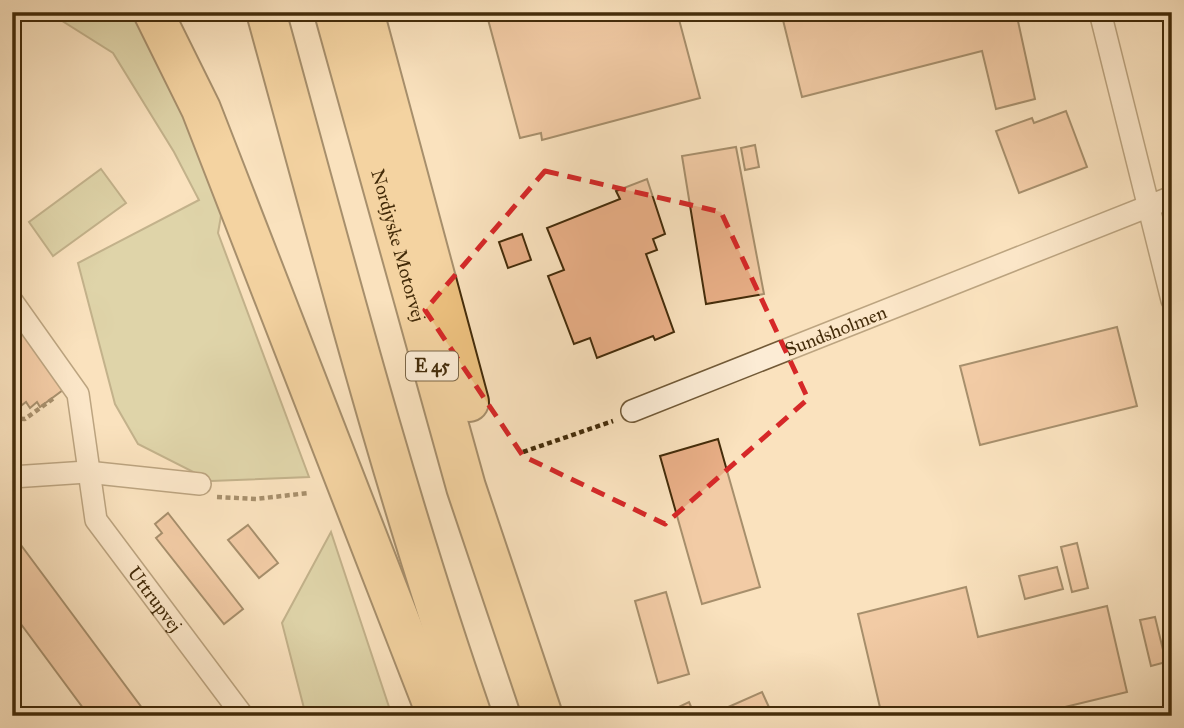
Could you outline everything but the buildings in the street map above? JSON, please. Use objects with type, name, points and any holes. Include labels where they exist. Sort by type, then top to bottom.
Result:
[{"type":"highway","points":[[266,12],[386,450],[431,598],[472,716]]},
{"type":"highway","name":"Nordjyske Motorvej","points":[[334,12],[466,487],[543,716]]},
{"type":"highway","points":[[364,12],[553,716]]},
{"type":"highway","points":[[153,14],[201,109],[437,716]]},
{"type":"street","points":[[1100,12],[1172,300]]},
{"type":"street","name":"Sundsholmen","points":[[632,411],[1172,197]]},
{"type":"street","name":"Uttrupvej","points":[[12,301],[78,394],[96,520],[243,716]]},
{"type":"street","points":[[12,477],[88,471],[200,484]]},
{"type":"path","points":[[12,418],[25,419],[72,385]]},
{"type":"path","points":[[523,452],[606,425],[632,411]]},
{"type":"path","points":[[200,484],[214,496],[256,499],[308,493]]},
{"type":"highlighted area","points":[[545,171],[721,212],[808,399],[665,524],[523,456],[425,310]]},
{"type":"green space","points":[[48,12],[129,12],[171,74],[222,210],[218,233],[309,477],[211,481],[138,444],[115,404],[78,263],[199,200],[174,152],[113,53]]},
{"type":"green space","points":[[101,169],[126,203],[53,256],[29,222]]},
{"type":"green space","points":[[331,532],[392,716],[306,716],[282,623]]}]
